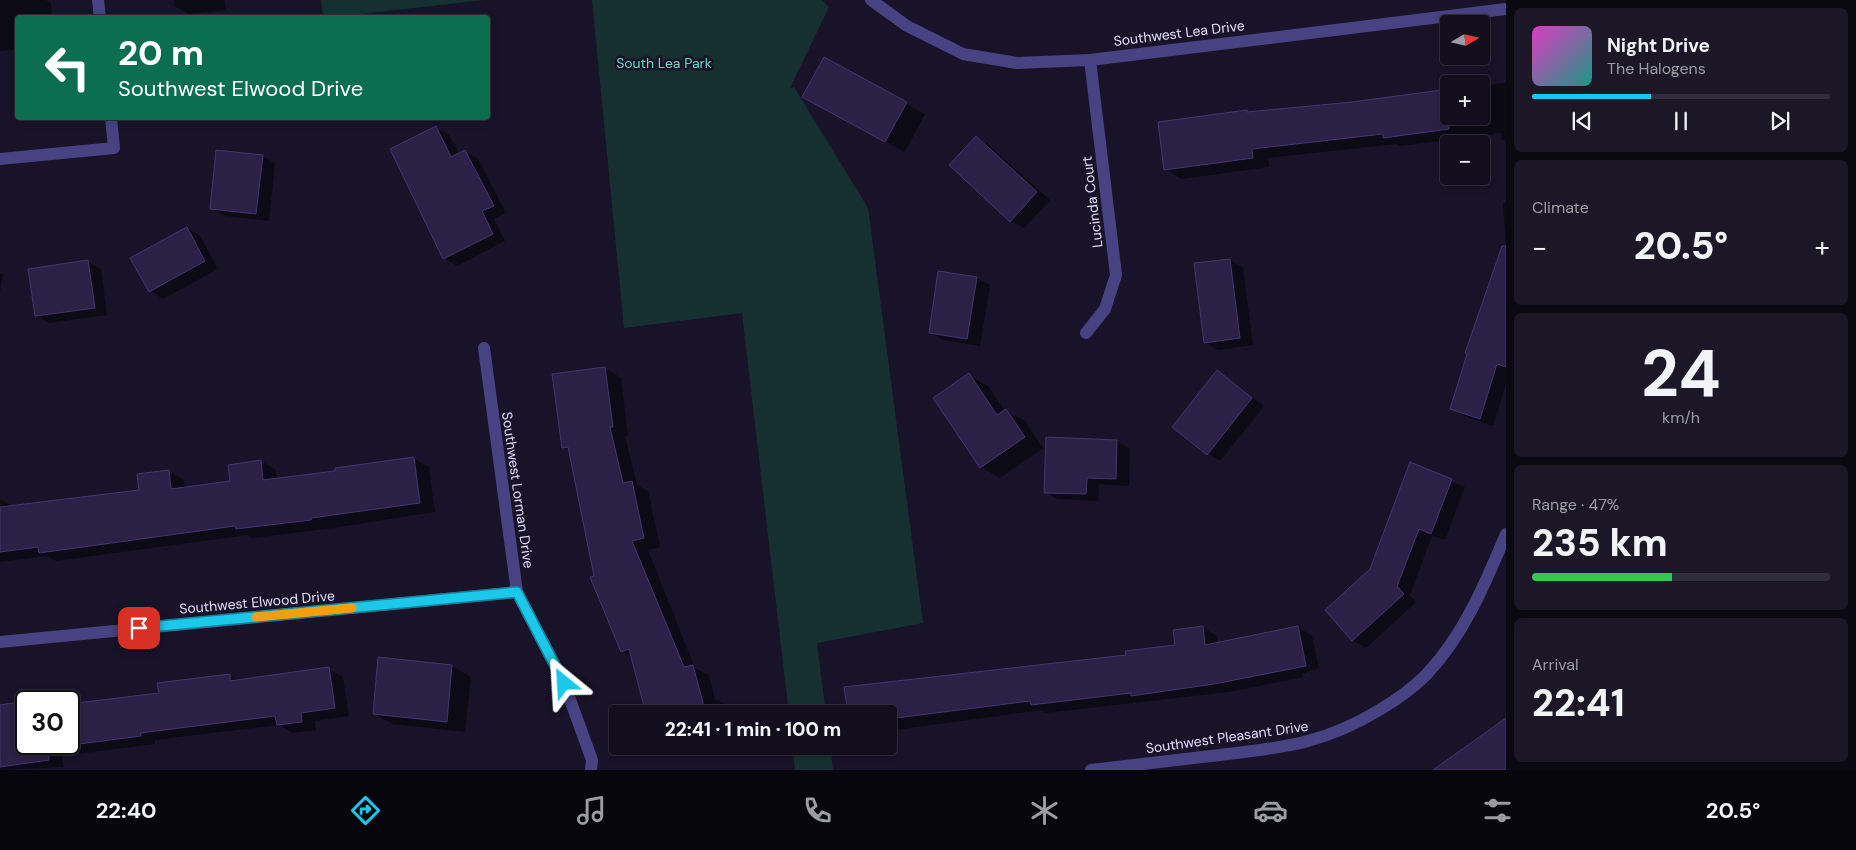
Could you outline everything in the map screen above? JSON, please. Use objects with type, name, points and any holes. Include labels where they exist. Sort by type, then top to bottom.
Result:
[{"type":"street","points":[[98,0],[100,15]]},
{"type":"street","name":"Southwest Lea Drive","points":[[870,0],[907,26],[963,54],[1017,62],[1090,60],[1506,9]]},
{"type":"street","name":"Lucinda Court","points":[[1086,333],[1105,309],[1116,275],[1090,60]]},
{"type":"street","points":[[0,159],[114,148],[111,120]]},
{"type":"street","name":"Southwest Lorman Drive","points":[[484,348],[517,592],[564,683],[592,760],[591,770]]},
{"type":"street","name":"Southwest Pleasant Drive","points":[[1091,770],[1288,747],[1325,738],[1356,724],[1394,701],[1426,675],[1458,634],[1483,590],[1506,534]]},
{"type":"street","name":"Southwest Elwood Drive","points":[[0,642],[517,592]]},
{"type":"green space","points":[[321,0],[484,0],[352,15],[323,15]]},
{"type":"green space","name":"South Lea Park","points":[[592,0],[822,0],[829,7],[790,88],[794,87],[868,208],[923,623],[817,643],[825,705],[788,705],[742,313],[624,328]]},
{"type":"green space","points":[[793,755],[831,755],[833,770],[795,770]]},
{"type":"building","points":[[824,57],[907,102],[885,142],[802,97]]},
{"type":"building","points":[[1440,90],[1440,125],[1449,125],[1449,129],[1383,138],[1383,134],[1252,149],[1253,158],[1164,170],[1158,122],[1247,110],[1247,112],[1352,102]]},
{"type":"building","points":[[436,126],[451,157],[465,150],[494,206],[482,211],[493,234],[443,259],[390,149]]},
{"type":"building","points":[[976,136],[1037,192],[1010,222],[949,165]]},
{"type":"building","points":[[216,150],[263,155],[256,214],[210,209]]},
{"type":"building","points":[[187,227],[205,261],[149,292],[130,258]]},
{"type":"building","points":[[1502,246],[1506,246],[1506,367],[1497,364],[1480,419],[1450,409],[1467,354],[1465,353]]},
{"type":"building","points":[[1230,259],[1240,338],[1204,343],[1194,263]]},
{"type":"building","points":[[88,260],[95,308],[35,316],[28,269]]},
{"type":"building","points":[[938,271],[977,277],[967,339],[929,333]]},
{"type":"building","points":[[605,367],[613,427],[610,427],[623,483],[632,481],[644,538],[632,541],[684,667],[693,665],[704,705],[644,705],[629,649],[621,652],[590,577],[594,576],[568,447],[562,448],[552,374]]},
{"type":"building","points":[[1217,370],[1252,398],[1207,455],[1172,427]]},
{"type":"building","points":[[969,373],[997,415],[1006,409],[1025,437],[980,468],[933,398]]},
{"type":"building","points":[[1046,437],[1117,440],[1116,479],[1087,478],[1086,494],[1044,493]]},
{"type":"building","points":[[414,457],[420,503],[311,518],[311,520],[236,529],[235,526],[39,553],[38,547],[0,552],[0,507],[139,490],[137,474],[169,470],[171,489],[230,481],[228,465],[261,460],[263,480],[335,471],[335,468]]},
{"type":"building","points":[[1410,462],[1452,479],[1431,534],[1419,529],[1397,586],[1404,594],[1352,641],[1325,610],[1370,569]]},
{"type":"building","points":[[1203,626],[1205,645],[1298,626],[1306,666],[1214,684],[1131,696],[1131,693],[1031,705],[1030,701],[897,718],[897,705],[847,705],[844,687],[1126,655],[1125,651],[1175,645],[1173,630]]},
{"type":"building","points":[[378,657],[452,665],[447,722],[373,714]]},
{"type":"building","points":[[329,667],[335,708],[301,713],[302,722],[277,725],[275,716],[140,733],[141,736],[80,744],[80,703],[159,693],[157,683],[230,674],[230,681]]},
{"type":"building","points":[[15,703],[15,755],[49,755],[49,760],[0,767],[0,705]]},
{"type":"building","points":[[1506,718],[1506,770],[1433,770]]},
{"type":"slow traffic","points":[[256,617],[352,608]]},
{"type":"route","points":[[139,628],[517,592],[564,683]]}]
